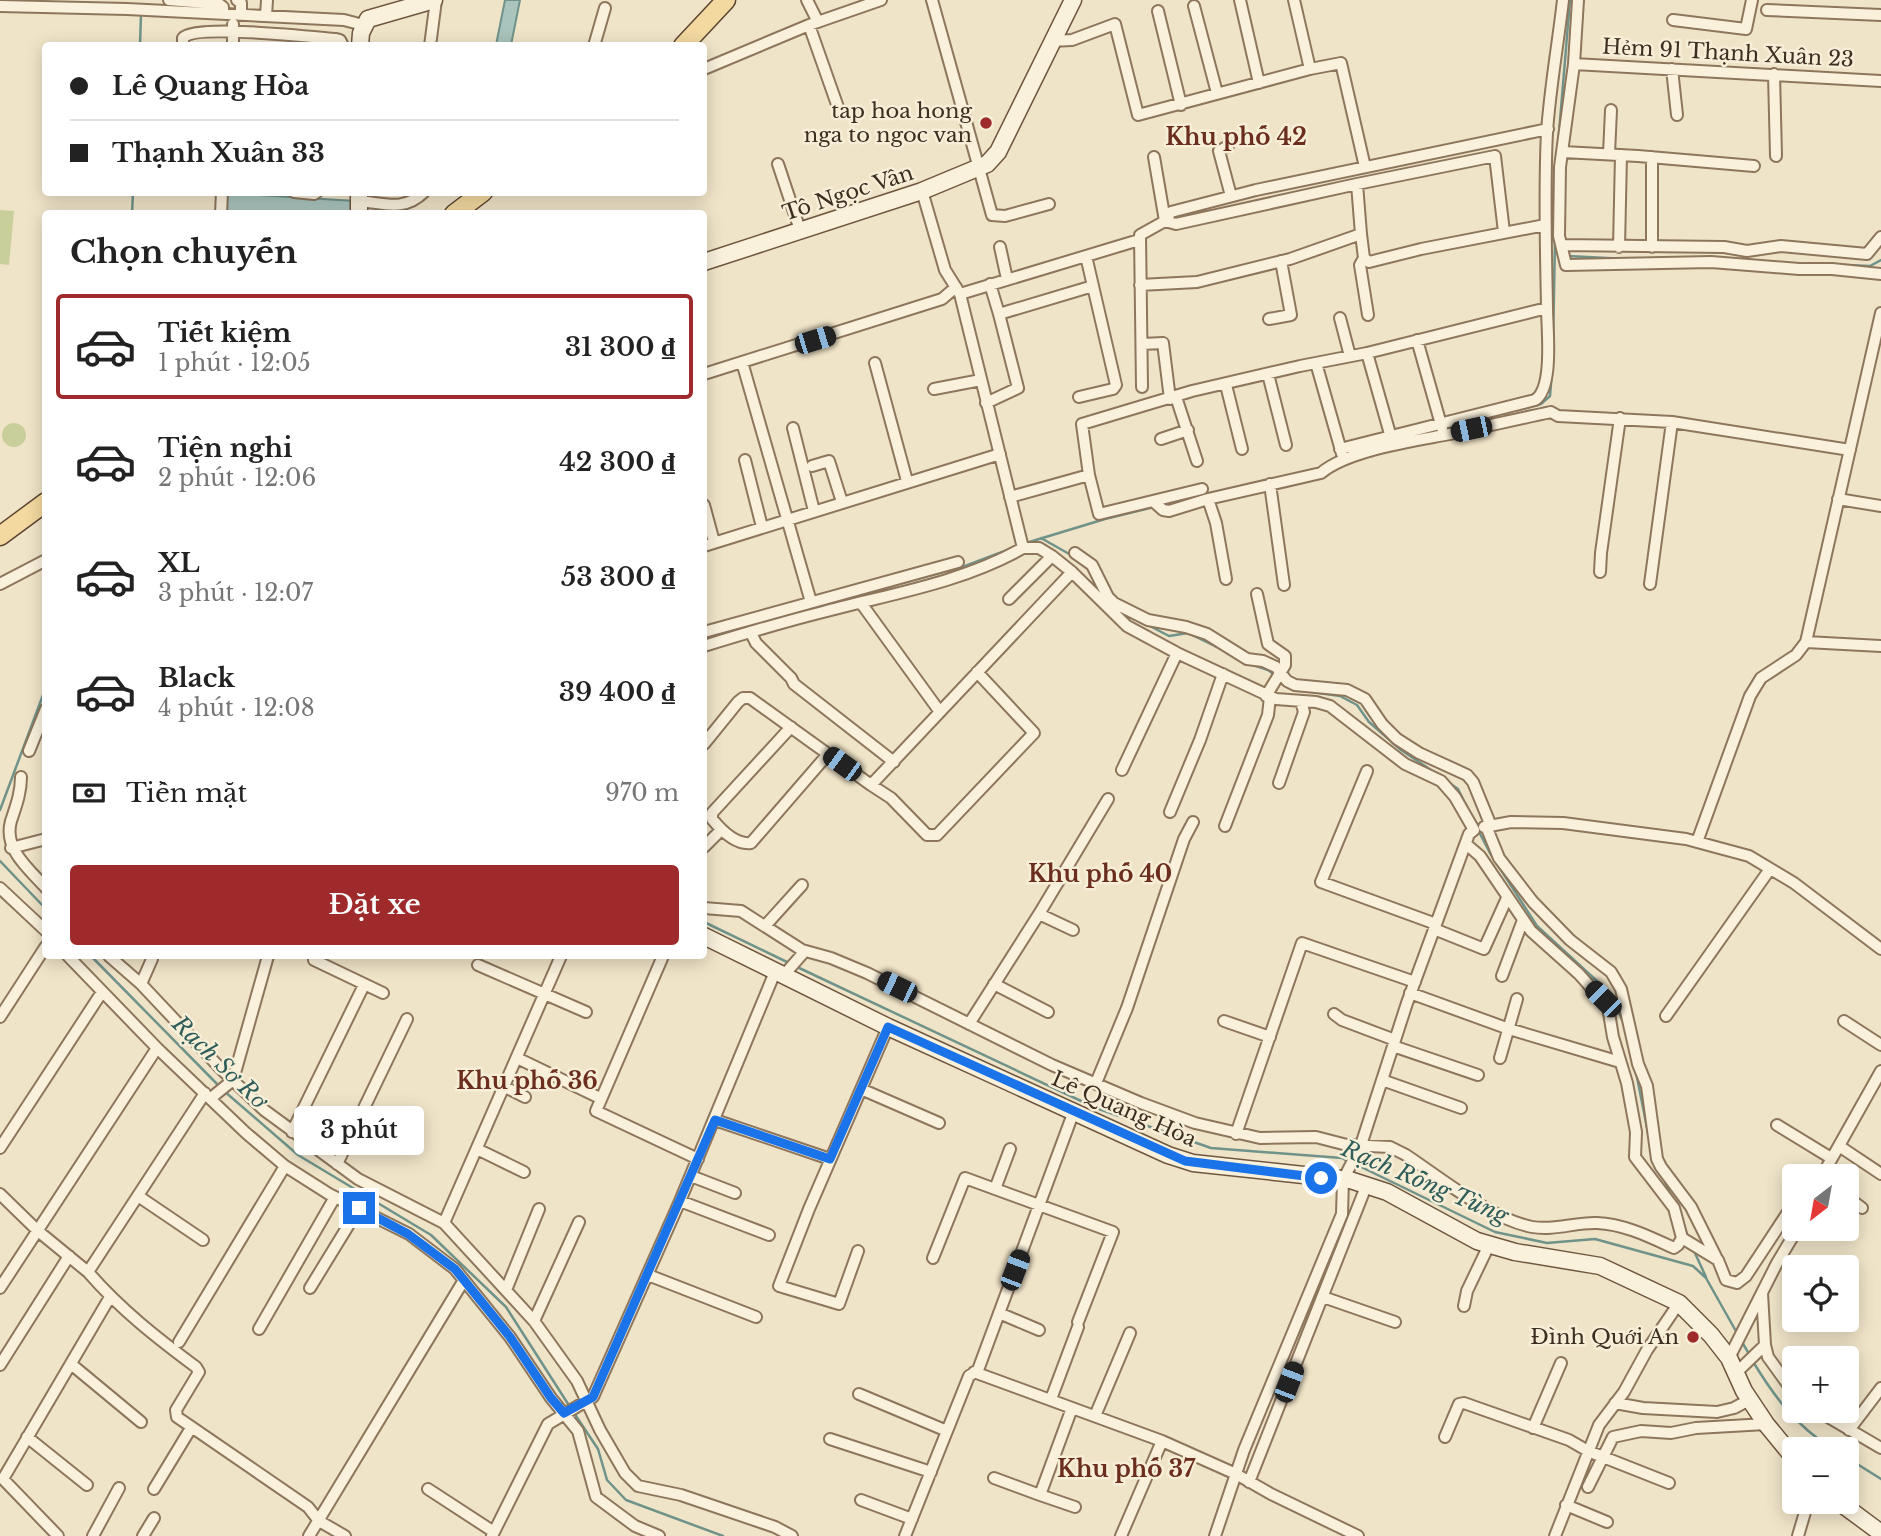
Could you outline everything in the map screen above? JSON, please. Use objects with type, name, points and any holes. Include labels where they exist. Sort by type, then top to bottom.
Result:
[{"type":"main road","points":[[687,42],[726,0]]},
{"type":"main road","points":[[459,210],[478,196]]},
{"type":"main road","points":[[0,537],[42,505]]},
{"type":"street","points":[[169,0],[219,4],[232,14],[233,42]]},
{"type":"street","points":[[232,14],[241,3],[237,0]]},
{"type":"street","points":[[266,16],[267,0]]},
{"type":"street","points":[[361,42],[363,25],[368,19],[435,0],[430,42]]},
{"type":"street","points":[[807,0],[840,113]]},
{"type":"street","points":[[707,68],[855,4],[881,0]]},
{"type":"street","points":[[932,0],[992,215],[1005,216],[1049,204]]},
{"type":"street","name":"Tô Ngọc Vân","points":[[707,261],[922,191],[987,164],[998,152],[1073,0]]},
{"type":"street","points":[[1240,0],[1259,83]]},
{"type":"street","points":[[1294,0],[1310,69]]},
{"type":"street","points":[[1547,308],[1367,353],[1226,384],[1082,424],[1089,475],[1099,514],[1157,505],[1169,511],[1205,494],[1321,473],[1342,455],[1390,435],[1535,400],[1542,396],[1546,384],[1547,308],[1545,225],[1548,129],[1563,0]]},
{"type":"street","points":[[1578,0],[1574,64],[1560,167],[1559,236],[1566,265],[1711,262],[1881,274]]},
{"type":"street","points":[[1673,20],[1745,29],[1752,0]]},
{"type":"street","points":[[0,6],[232,14],[344,20],[363,25]]},
{"type":"street","points":[[1194,6],[1217,93]]},
{"type":"street","points":[[595,42],[605,8]]},
{"type":"street","points":[[1767,10],[1881,15]]},
{"type":"street","points":[[1158,11],[1181,105]]},
{"type":"street","points":[[294,41],[297,18]]},
{"type":"street","points":[[1051,41],[1072,40],[1115,24],[1138,116],[1217,93],[1341,63],[1365,167]]},
{"type":"street","points":[[183,42],[183,38],[190,32],[234,31],[294,41],[336,39],[341,42]]},
{"type":"street","name":"Hẻm 91 Thạnh Xuân 23","points":[[1574,64],[1881,81]]},
{"type":"street","points":[[1672,69],[1677,115]]},
{"type":"street","points":[[1774,74],[1776,156]]},
{"type":"street","points":[[1611,110],[1619,247]]},
{"type":"street","points":[[1142,387],[1139,240],[1140,235],[1165,222],[1171,212],[1231,196],[1548,129]]},
{"type":"street","points":[[1228,146],[1219,151],[1231,196]]},
{"type":"street","points":[[1563,152],[1754,166]]},
{"type":"street","points":[[1165,222],[1176,224],[1495,156],[1504,232]]},
{"type":"street","points":[[1154,157],[1165,222]]},
{"type":"street","points":[[1652,157],[1652,247]]},
{"type":"street","points":[[778,164],[800,230]]},
{"type":"street","points":[[1357,184],[1364,258],[1360,265],[1368,315]]},
{"type":"street","points":[[922,191],[945,270],[958,290],[1022,544]]},
{"type":"street","points":[[359,202],[382,198],[402,205],[413,202],[420,196]]},
{"type":"street","points":[[1364,258],[1369,262],[1545,225]]},
{"type":"street","points":[[1140,285],[1197,282],[1281,261],[1361,234]]},
{"type":"street","points":[[1563,244],[1724,247],[1747,251],[1781,246],[1867,254],[1881,237]]},
{"type":"street","points":[[707,373],[942,299],[958,290],[990,284],[1004,264],[1086,256],[1139,240]]},
{"type":"street","points":[[1079,397],[1113,389],[1116,385],[1086,256]]},
{"type":"street","points":[[1269,319],[1291,315],[1281,261]]},
{"type":"street","points":[[986,402],[1018,388],[990,284]]},
{"type":"street","points":[[999,314],[1093,286]]},
{"type":"street","points":[[1698,842],[1750,696],[1761,678],[1796,655],[1806,642],[1881,313]]},
{"type":"street","points":[[1340,318],[1350,356]]},
{"type":"street","points":[[1417,340],[1444,435]]},
{"type":"street","points":[[1142,344],[1163,342],[1173,398],[1188,430],[1197,461]]},
{"type":"street","points":[[1367,353],[1390,435]]},
{"type":"street","points":[[742,362],[811,602]]},
{"type":"street","points":[[874,363],[907,481]]},
{"type":"street","points":[[1315,363],[1342,455]]},
{"type":"street","points":[[1268,374],[1286,445]]},
{"type":"street","points":[[934,389],[981,380]]},
{"type":"street","points":[[1226,384],[1242,449]]},
{"type":"street","points":[[1342,455],[1551,412],[1558,416],[1672,422],[1850,450]]},
{"type":"street","points":[[1601,572],[1601,553],[1620,418]]},
{"type":"street","points":[[1650,584],[1672,422]]},
{"type":"street","points":[[793,428],[814,511]]},
{"type":"street","points":[[1161,439],[1188,430]]},
{"type":"street","points":[[709,544],[1000,454]]},
{"type":"street","points":[[745,460],[762,527]]},
{"type":"street","points":[[812,466],[830,461],[842,502]]},
{"type":"street","points":[[1010,497],[1089,475]]},
{"type":"street","points":[[1270,484],[1284,585]]},
{"type":"street","points":[[1205,494],[1216,523],[1226,579]]},
{"type":"street","points":[[1838,499],[1881,506]]},
{"type":"street","points":[[1022,544],[1039,548],[1052,556],[1127,626],[1177,653],[1269,694],[1330,706],[1405,764],[1441,781],[1484,827]]},
{"type":"street","points":[[707,631],[811,602],[855,599],[948,580],[1005,558],[1022,544]]},
{"type":"street","points":[[1074,553],[1093,565],[1108,597],[1114,603],[1148,620],[1186,626],[1207,634],[1232,652],[1247,659],[1263,661],[1296,685],[1347,690],[1365,699],[1382,724],[1397,739],[1419,753],[1466,775],[1473,782],[1484,827],[1499,858],[1533,902],[1570,940],[1611,972],[1621,989],[1638,1064],[1647,1086],[1657,1158],[1691,1207],[1726,1280],[1737,1283],[1746,1276],[1782,1221]]},
{"type":"street","points":[[1009,599],[1052,556]]},
{"type":"street","points":[[0,584],[42,562]]},
{"type":"street","points":[[707,645],[855,599],[958,562]]},
{"type":"street","points":[[871,785],[1072,572]]},
{"type":"street","points":[[1225,826],[1268,715],[1269,694],[1285,665],[1285,656],[1268,644],[1257,594]]},
{"type":"street","points":[[855,599],[940,712]]},
{"type":"street","points":[[751,633],[756,643],[794,684],[894,762]]},
{"type":"street","points":[[1806,642],[1881,646]]},
{"type":"street","points":[[1122,770],[1177,653]]},
{"type":"street","points":[[707,740],[743,698],[750,698],[891,798],[927,835],[937,835],[1034,733],[977,672]]},
{"type":"street","points":[[1170,812],[1200,740],[1223,674]]},
{"type":"street","points":[[1279,783],[1304,712],[1301,701]]},
{"type":"street","points":[[29,751],[42,719]]},
{"type":"street","points":[[790,727],[708,815],[721,830],[740,842],[751,843],[828,754]]},
{"type":"street","points":[[1367,771],[1321,882],[1484,949],[1507,898]]},
{"type":"street","points":[[21,777],[21,791],[10,826],[11,848],[42,883]]},
{"type":"street","points":[[970,1024],[1108,799]]},
{"type":"street","points":[[1096,1083],[1127,1008],[1184,839],[1193,822]]},
{"type":"street","points":[[1215,1536],[1236,1474],[1342,1214],[1347,1178],[1360,1147],[1410,993],[1469,834],[1484,827],[1511,822],[1563,823],[1698,842],[1749,856],[1794,883],[1881,949]]},
{"type":"street","points":[[707,844],[721,830]]},
{"type":"street","points":[[11,848],[42,840]]},
{"type":"street","points":[[1466,844],[1480,856],[1531,931],[1579,974],[1608,1007],[1636,1132],[1635,1157],[1674,1208],[1682,1238],[1713,1256]]},
{"type":"street","points":[[1666,1016],[1769,869]]},
{"type":"street","points":[[765,926],[802,885]]},
{"type":"street","points":[[0,888],[42,927]]},
{"type":"street","points":[[707,908],[741,911],[803,954],[831,958],[867,973],[1052,1065],[1195,1123],[1260,1138],[1316,1137],[1360,1147],[1390,1147],[1501,1217],[1518,1224],[1536,1228],[1596,1223],[1620,1226],[1674,1248],[1682,1238]]},
{"type":"street","points":[[1039,914],[1073,930]]},
{"type":"street","points":[[1502,976],[1523,920]]},
{"type":"street","name":"Lê Quang Hòa","points":[[707,937],[888,1027],[1168,1155],[1185,1161],[1347,1178],[1387,1192],[1489,1245],[1600,1266],[1679,1303],[1735,1362],[1749,1400],[1782,1443]]},
{"type":"street","points":[[1236,1133],[1303,943],[1415,982]]},
{"type":"street","points":[[0,1017],[42,952]]},
{"type":"street","points":[[428,1489],[493,1534],[548,1424],[593,1397],[782,973],[803,954]]},
{"type":"street","points":[[71,959],[156,1048],[285,1166],[335,1197],[408,1234],[455,1269],[510,1337],[551,1398],[579,1431],[596,1497],[634,1531],[659,1536]]},
{"type":"street","points":[[112,959],[141,984],[264,1110],[358,1179],[444,1223],[534,1321],[577,1381],[600,1430],[625,1473],[638,1486],[681,1495],[775,1527],[792,1536]]},
{"type":"street","points":[[141,984],[152,959]]},
{"type":"street","points":[[88,1272],[208,1095],[233,1080],[267,959]]},
{"type":"street","points":[[444,1223],[560,959]]},
{"type":"street","points":[[662,959],[596,1111],[698,1160]]},
{"type":"street","points":[[314,960],[383,993]]},
{"type":"street","points":[[478,965],[586,1012]]},
{"type":"street","points":[[994,984],[1048,1012]]},
{"type":"street","points":[[292,1132],[364,985]]},
{"type":"street","points":[[0,1148],[102,992]]},
{"type":"street","points":[[1410,993],[1509,1029],[1620,1062]]},
{"type":"street","points":[[1500,1058],[1517,999]]},
{"type":"street","points":[[1334,1014],[1394,1043],[1478,1075]]},
{"type":"street","points":[[337,1164],[407,1019]]},
{"type":"street","points":[[1224,1021],[1270,1037]]},
{"type":"street","points":[[1844,1021],[1881,1045]]},
{"type":"street","points":[[858,1251],[839,1304],[779,1286],[830,1159],[888,1027]]},
{"type":"street","points":[[0,1288],[156,1048]]},
{"type":"street","points":[[517,1058],[600,1098]]},
{"type":"street","points":[[1829,1164],[1881,1071]]},
{"type":"street","points":[[1382,1080],[1461,1108]]},
{"type":"street","points":[[505,1087],[525,1097]]},
{"type":"street","points":[[860,1089],[939,1123]]},
{"type":"street","points":[[905,1536],[969,1376],[978,1370],[1074,1111]]},
{"type":"street","points":[[715,1120],[830,1159]]},
{"type":"street","points":[[1777,1125],[1831,1158]]},
{"type":"street","points":[[1839,1146],[1881,1174]]},
{"type":"street","points":[[477,1149],[524,1172]]},
{"type":"street","points":[[995,1189],[1010,1149]]},
{"type":"street","points":[[179,1342],[285,1166]]},
{"type":"street","points":[[691,1176],[735,1192]]},
{"type":"street","points":[[933,1258],[965,1178],[1113,1232],[1051,1399]]},
{"type":"street","points":[[1249,1482],[1367,1184]]},
{"type":"street","points":[[0,1194],[38,1231],[88,1272],[110,1297],[152,1334],[196,1367],[199,1372],[197,1378],[176,1410],[177,1417],[308,1507],[319,1521],[345,1536]]},
{"type":"street","points":[[138,1196],[203,1240]]},
{"type":"street","points":[[259,1329],[335,1197]]},
{"type":"street","points":[[680,1201],[769,1235]]},
{"type":"street","points":[[1859,1205],[1863,1208]]},
{"type":"street","points":[[310,1288],[359,1208]]},
{"type":"street","points":[[506,1290],[539,1209]]},
{"type":"street","points":[[534,1321],[579,1222]]},
{"type":"street","points":[[1735,1362],[1762,1293],[1791,1241]]},
{"type":"street","points":[[1464,1306],[1467,1291],[1489,1245]]},
{"type":"street","points":[[0,1365],[68,1256]]},
{"type":"street","points":[[648,1275],[756,1317]]},
{"type":"street","points":[[309,1536],[464,1280]]},
{"type":"street","points":[[1762,1293],[1763,1348],[1782,1376]]},
{"type":"street","points":[[58,1536],[2,1478],[110,1297]]},
{"type":"street","points":[[1322,1297],[1395,1322]]},
{"type":"street","points":[[1555,1536],[1599,1425],[1679,1303]]},
{"type":"street","points":[[999,1313],[1039,1330]]},
{"type":"street","points":[[1095,1416],[1130,1333]]},
{"type":"street","points":[[1735,1362],[1763,1348]]},
{"type":"street","points":[[71,1363],[141,1422]]},
{"type":"street","points":[[1534,1428],[1560,1363]]},
{"type":"street","points":[[974,1372],[1162,1441],[1236,1474],[1358,1536]]},
{"type":"street","points":[[1849,1430],[1881,1388]]},
{"type":"street","points":[[859,1394],[947,1431]]},
{"type":"street","points":[[1615,1404],[1717,1412],[1734,1408],[1749,1400]]},
{"type":"street","points":[[1446,1437],[1459,1404],[1462,1403],[1569,1440],[1588,1451],[1669,1483]]},
{"type":"street","points":[[1040,1495],[1072,1408]]},
{"type":"street","points":[[1588,1487],[1613,1437],[1641,1431],[1671,1433],[1746,1423],[1766,1424]]},
{"type":"street","points":[[1837,1423],[1881,1448]]},
{"type":"street","points":[[154,1489],[191,1428]]},
{"type":"street","points":[[27,1437],[87,1485]]},
{"type":"street","points":[[830,1439],[931,1472]]},
{"type":"street","points":[[1121,1536],[1162,1441]]},
{"type":"street","points":[[994,1478],[1075,1507]]},
{"type":"street","points":[[93,1536],[119,1488]]},
{"type":"street","points":[[861,1500],[912,1519]]},
{"type":"street","points":[[1566,1506],[1607,1522]]},
{"type":"street","points":[[1798,1536],[1804,1514]]},
{"type":"street","points":[[1855,1514],[1881,1533]]},
{"type":"street","points":[[143,1536],[154,1518]]},
{"type":"green space","points":[[0,210],[14,211],[9,265],[0,264]]},
{"type":"green space","points":[[14,423],[22,427],[26,435],[22,443],[14,447],[6,443],[2,435],[6,427]]},
{"type":"water","points":[[505,0],[520,0],[512,42],[497,42]]},
{"type":"water","points":[[226,196],[355,201],[355,210],[225,210]]},
{"type":"waterway","points":[[1555,181],[1570,0]]},
{"type":"waterway","points":[[140,42],[141,14]]},
{"type":"waterway","points":[[132,210],[133,196]]},
{"type":"waterway","points":[[1553,345],[1555,240]]},
{"type":"waterway","points":[[1568,256],[1627,259]]},
{"type":"waterway","points":[[1844,265],[1870,266],[1881,260]]},
{"type":"waterway","points":[[1518,410],[1541,404],[1550,396],[1553,359]]},
{"type":"waterway","points":[[1317,469],[1338,456]]},
{"type":"waterway","points":[[1164,505],[1198,497]]},
{"type":"waterway","points":[[1026,543],[1154,507]]},
{"type":"waterway","points":[[1041,538],[1071,555]]},
{"type":"waterway","points":[[832,602],[965,566],[1010,549]]},
{"type":"waterway","points":[[1148,625],[1169,636],[1188,633],[1225,651]]},
{"type":"waterway","points":[[1253,665],[1275,675]]},
{"type":"waterway","points":[[1298,690],[1340,696],[1357,705],[1369,722],[1401,750],[1434,772]]},
{"type":"waterway","points":[[0,810],[42,698]]},
{"type":"waterway","points":[[1448,782],[1458,789],[1467,807]]},
{"type":"waterway","points":[[1477,828],[1537,926],[1611,994],[1623,1022]]},
{"type":"waterway","name":"Rạch Sơ Rơ","points":[[0,861],[42,905]]},
{"type":"waterway","name":"Rạch Rỗng Tùng","points":[[707,923],[789,963]]},
{"type":"waterway","name":"Rạch Sơ Rơ","points":[[94,959],[219,1086]]},
{"type":"waterway","name":"Rạch Rỗng Tùng","points":[[795,966],[1096,1108],[1211,1148],[1342,1158],[1347,1161]]},
{"type":"waterway","points":[[1636,1072],[1649,1138]]},
{"type":"waterway","name":"Rạch Sơ Rơ","points":[[224,1091],[298,1155],[431,1235],[506,1307],[570,1407]]},
{"type":"waterway","name":"Rạch Rỗng Tùng","points":[[1353,1163],[1495,1232],[1547,1243],[1595,1239],[1693,1266],[1706,1278],[1737,1333]]},
{"type":"waterway","points":[[1663,1177],[1671,1196]]},
{"type":"waterway","points":[[1683,1225],[1689,1238]]},
{"type":"waterway","points":[[1694,1251],[1706,1277]]},
{"type":"waterway","name":"Rạch Rỗng Tùng","points":[[1742,1342],[1749,1354]]},
{"type":"waterway","name":"Rạch Rỗng Tùng","points":[[1752,1360],[1787,1410],[1816,1437]]},
{"type":"waterway","name":"Rạch Sơ Rơ","points":[[574,1413],[598,1449],[607,1480],[626,1500],[723,1536]]},
{"type":"waterway","name":"Rạch Rỗng Tùng","points":[[1859,1465],[1881,1479]]},
{"type":"place","name":"tap hoa hong nga to ngoc van","points":[[986,123]]},
{"type":"place","name":"Đình Quới An","points":[[1693,1337]]},
{"type":"district","name":"Khu phố 42","points":[[1236,137]]},
{"type":"district","name":"Khu phố 40","points":[[1100,874]]},
{"type":"district","name":"Khu phố 36","points":[[527,1081]]},
{"type":"district","name":"Khu phố 37","points":[[1126,1469]]},
{"type":"route","points":[[359,1208],[408,1234],[455,1269],[510,1337],[564,1413],[593,1397],[715,1120],[830,1159],[888,1027],[1185,1161],[1321,1178]]}]
